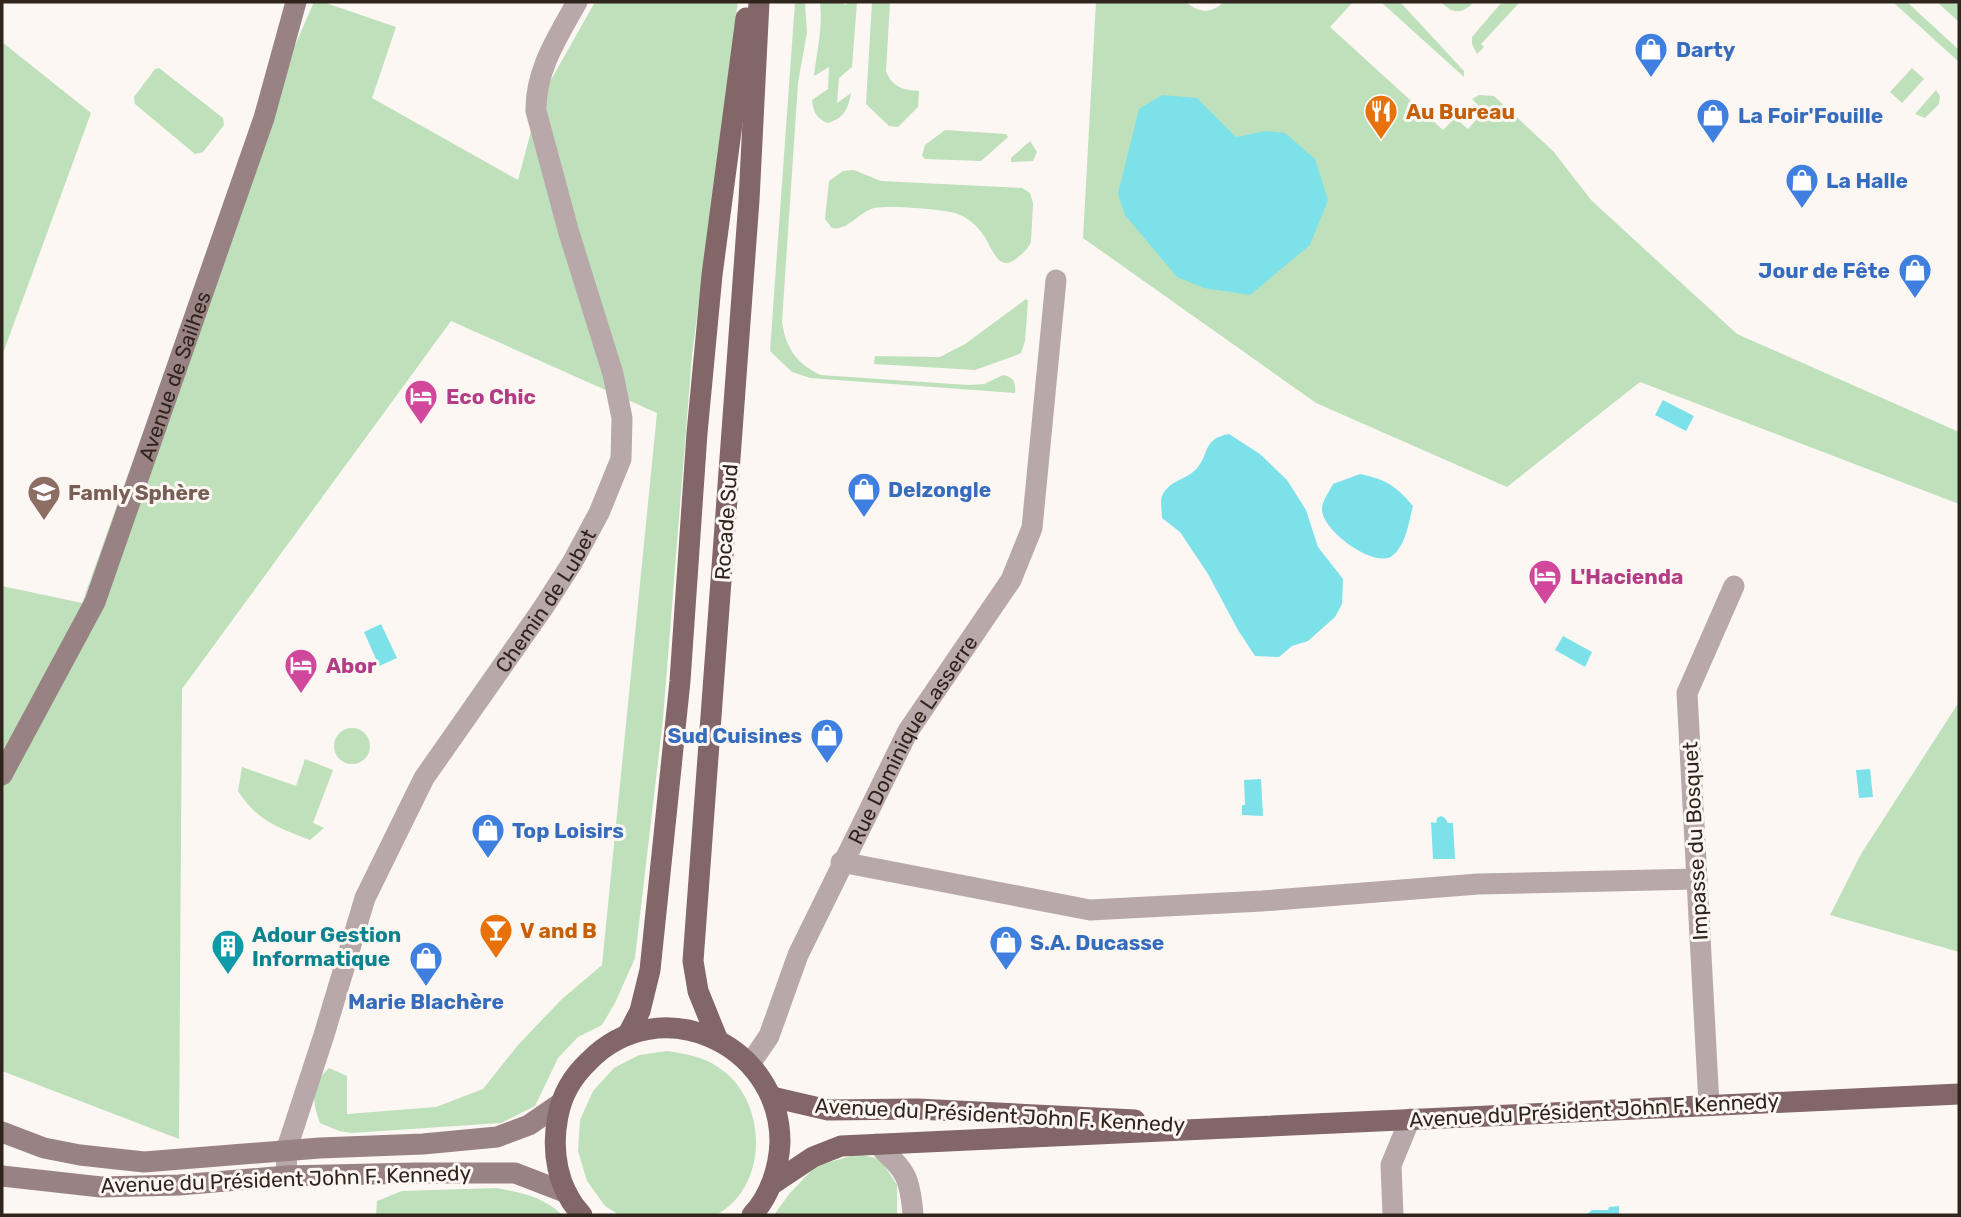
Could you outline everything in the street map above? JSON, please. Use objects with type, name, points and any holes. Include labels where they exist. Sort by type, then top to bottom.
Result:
[{"type":"main road","name":"Avenue de Sailhes","points":[[2,775],[95,602],[264,118],[296,2]]},
{"type":"main road","name":"Rocade Sud","points":[[628,1034],[640,1012],[650,970],[680,681],[697,433],[712,275],[748,2]]},
{"type":"main road","name":"Rocade Sud","points":[[717,1038],[698,991],[693,961],[749,200],[759,2]]},
{"type":"main road","points":[[582,1215],[566,1192],[556,1163],[554,1133],[561,1103],[576,1074],[599,1050],[628,1034],[657,1028],[678,1028],[717,1038],[750,1063],[763,1079],[772,1097],[780,1126],[779,1156],[771,1185],[752,1215]]},
{"type":"main road","name":"Avenue du Président John F. Kennedy","points":[[771,1185],[813,1157],[841,1146],[1959,1094]]},
{"type":"main road","name":"Avenue du Président John F. Kennedy","points":[[772,1097],[828,1110],[917,1109],[1228,1127]]},
{"type":"main road","name":"Avenue du Président John F. Kennedy","points":[[2,1132],[35,1145],[68,1153],[144,1161],[497,1137],[529,1125],[561,1103]]},
{"type":"main road","name":"Avenue du Président John F. Kennedy","points":[[2,1176],[101,1187],[287,1177],[515,1173],[566,1192]]},
{"type":"street","name":"Chemin de Lubet","points":[[287,1177],[286,1151],[365,898],[424,778],[572,563],[599,513],[621,459],[622,418],[613,374],[569,233],[536,111],[536,95],[544,68],[552,47],[577,2]]},
{"type":"street","name":"Rue Dominique Lasserre","points":[[750,1063],[769,1037],[798,955],[841,862],[908,731],[1011,580],[1031,528],[1056,280]]},
{"type":"street","name":"Impasse du Bosquet","points":[[1709,1105],[1687,693],[1734,586]]},
{"type":"street","points":[[841,862],[1090,910],[1262,901],[1478,884],[1697,879]]},
{"type":"street","points":[[1393,1215],[1391,1165],[1410,1119]]},
{"type":"street","points":[[877,1144],[906,1176],[911,1188],[913,1215]]},
{"type":"green space","points":[[314,2],[323,2],[396,27],[372,98],[518,180],[539,101],[595,2],[738,2],[692,355],[663,719],[635,958],[602,1025],[578,1037],[558,1058],[535,1106],[501,1123],[352,1133],[320,1123],[314,1094],[318,1081],[329,1068],[347,1076],[347,1114],[436,1107],[483,1089],[518,1045],[562,999],[602,965],[657,413],[451,321],[182,689],[179,1139],[2,1071],[2,586],[82,603],[222,211]]},
{"type":"green space","points":[[795,2],[805,2],[807,32],[798,83],[782,322],[790,348],[799,361],[821,375],[968,385],[984,384],[1003,375],[1014,381],[1015,393],[810,378],[792,372],[770,351]]},
{"type":"green space","points":[[820,2],[844,2],[844,5],[857,2],[852,67],[839,78],[837,103],[851,93],[850,99],[841,116],[827,123],[816,114],[812,100],[828,89],[829,67],[814,76],[820,30]]},
{"type":"green space","points":[[872,2],[890,2],[886,71],[888,76],[899,87],[919,91],[918,107],[898,127],[889,126],[866,104]]},
{"type":"green space","points":[[1096,2],[1186,2],[1205,11],[1224,2],[1353,2],[1330,27],[1443,130],[1455,118],[1468,129],[1484,111],[1472,99],[1479,95],[1494,96],[1554,152],[1591,200],[1737,334],[1959,432],[1959,504],[1640,382],[1507,487],[1316,403],[1083,238]]},
{"type":"green space","points":[[1381,2],[1400,2],[1464,71],[1464,77]]},
{"type":"green space","points":[[1441,2],[1472,4],[1464,10],[1456,11]]},
{"type":"green space","points":[[1502,2],[1520,2],[1481,44],[1484,47],[1477,54],[1472,37]]},
{"type":"green space","points":[[1893,2],[1907,2],[1959,50],[1959,62]]},
{"type":"green space","points":[[1937,2],[1959,2],[1959,22]]},
{"type":"green space","points":[[2,42],[91,113],[2,356]]},
{"type":"green space","points":[[159,68],[223,118],[224,125],[203,152],[195,154],[135,104],[134,97],[155,69]]},
{"type":"green space","points":[[1912,68],[1924,79],[1902,103],[1890,92]]},
{"type":"green space","points":[[1936,90],[1940,96],[1939,104],[1925,118],[1915,114]]},
{"type":"green space","points":[[945,130],[1006,134],[1008,137],[981,161],[925,159],[922,156],[925,145]]},
{"type":"green space","points":[[1030,141],[1037,152],[1033,161],[1011,162],[1011,158]]},
{"type":"green space","points":[[854,170],[881,181],[1022,188],[1030,193],[1033,203],[1031,242],[1017,258],[1005,263],[997,258],[982,233],[967,219],[954,213],[917,208],[874,208],[843,227],[832,228],[825,219],[829,181],[843,171]]},
{"type":"green space","points":[[1026,299],[1025,341],[1021,353],[1017,355],[975,370],[874,364],[875,356],[940,357],[965,344]]},
{"type":"green space","points":[[1959,702],[1959,952],[1830,915],[1861,854]]},
{"type":"green space","points":[[352,728],[365,733],[370,746],[365,759],[352,764],[339,759],[334,746],[339,733]]},
{"type":"green space","points":[[305,759],[333,770],[313,823],[324,828],[310,840],[261,817],[238,791],[242,767],[296,786]]},
{"type":"green space","points":[[667,1051],[700,1058],[718,1067],[734,1081],[754,1120],[754,1164],[746,1184],[734,1202],[716,1215],[619,1215],[605,1206],[587,1181],[578,1151],[580,1120],[593,1091],[614,1068],[639,1055]]},
{"type":"green space","points":[[858,1154],[880,1159],[897,1185],[897,1215],[774,1215],[790,1193],[816,1166]]},
{"type":"green space","points":[[496,1188],[540,1200],[562,1215],[376,1215],[377,1201],[402,1191]]},
{"type":"water","points":[[1162,95],[1197,98],[1236,137],[1266,131],[1285,133],[1315,159],[1328,200],[1310,245],[1250,295],[1204,288],[1177,277],[1125,215],[1118,194],[1139,109]]},
{"type":"water","points":[[1663,400],[1694,416],[1686,431],[1655,415]]},
{"type":"water","points":[[1229,434],[1260,454],[1287,480],[1306,510],[1318,547],[1343,579],[1342,604],[1335,617],[1308,641],[1292,646],[1279,657],[1255,656],[1208,574],[1180,532],[1162,518],[1161,501],[1165,491],[1199,466],[1214,440]]},
{"type":"water","points":[[1360,474],[1390,484],[1413,506],[1401,546],[1392,556],[1384,559],[1373,557],[1350,545],[1339,537],[1324,518],[1322,506],[1333,484]]},
{"type":"water","points":[[381,624],[397,658],[377,667],[364,632]]},
{"type":"water","points":[[1563,636],[1592,652],[1585,667],[1555,650]]},
{"type":"water","points":[[1870,769],[1873,797],[1859,798],[1856,770]]},
{"type":"water","points":[[1261,779],[1263,816],[1242,815],[1242,805],[1245,805],[1244,780]]},
{"type":"water","points":[[1441,816],[1448,823],[1453,823],[1455,859],[1433,859],[1431,822],[1436,823]]},
{"type":"water","points":[[1619,1206],[1619,1215],[1586,1215],[1592,1210],[1608,1210],[1609,1207]]},
{"type":"place","name":"Darty","points":[[1651,79]]},
{"type":"place","name":"Au Bureau","points":[[1381,141]]},
{"type":"place","name":"La Foir'Fouille","points":[[1713,145]]},
{"type":"place","name":"La Halle","points":[[1802,210]]},
{"type":"place","name":"Jour de Fête","points":[[1915,300]]},
{"type":"place","name":"Eco Chic","points":[[421,426]]},
{"type":"place","name":"Delzongle","points":[[864,519]]},
{"type":"place","name":"Famly Sphère","points":[[44,522]]},
{"type":"place","name":"L'Hacienda","points":[[1545,606]]},
{"type":"place","name":"Abor","points":[[301,695]]},
{"type":"place","name":"Sud Cuisines","points":[[827,765]]},
{"type":"place","name":"Top Loisirs","points":[[488,860]]},
{"type":"place","name":"V and B","points":[[496,960]]},
{"type":"place","name":"S.A. Ducasse","points":[[1006,972]]},
{"type":"place","name":"Adour Gestion Informatique","points":[[228,976]]},
{"type":"place","name":"Marie Blachère","points":[[426,988]]}]
